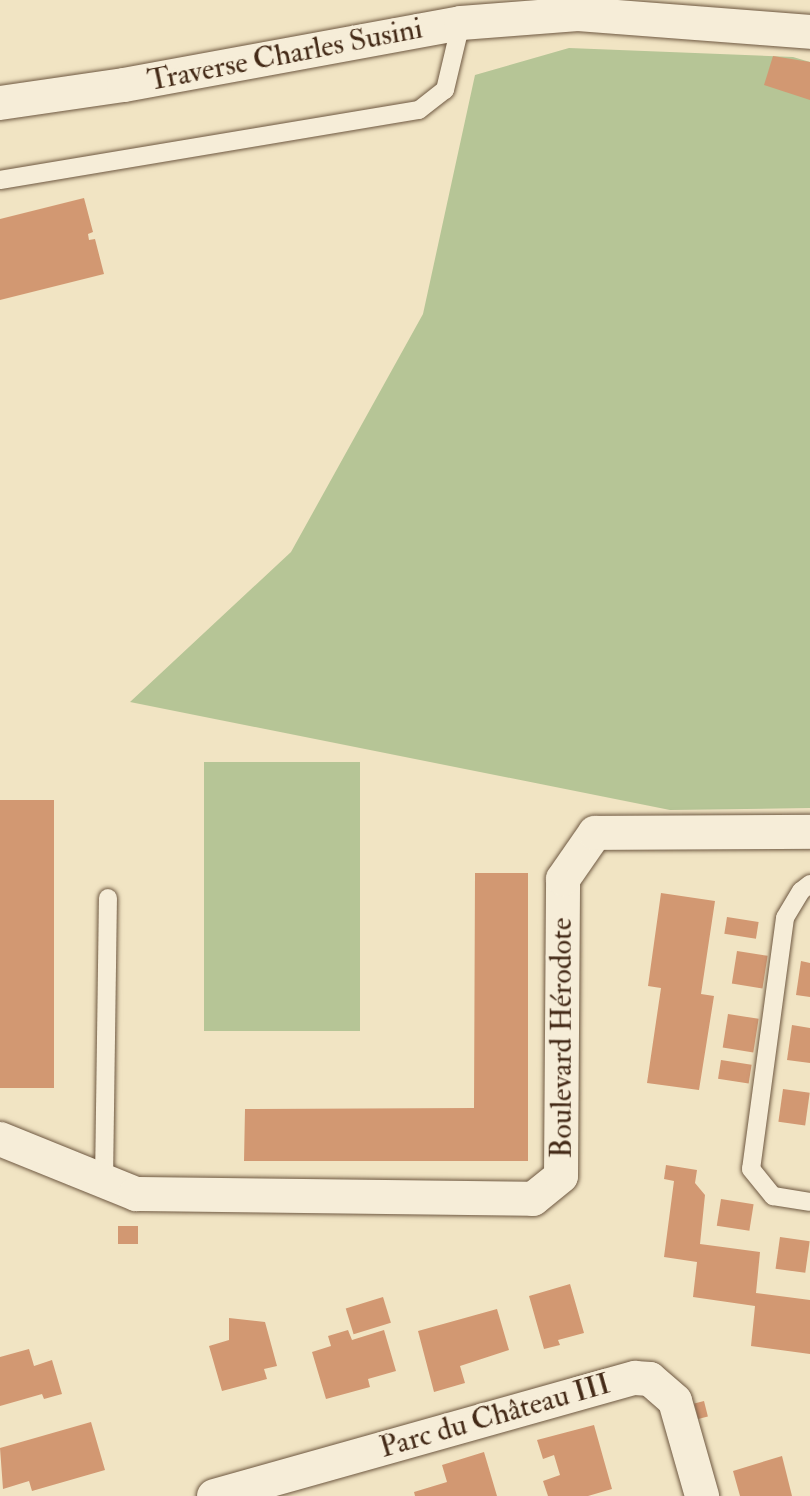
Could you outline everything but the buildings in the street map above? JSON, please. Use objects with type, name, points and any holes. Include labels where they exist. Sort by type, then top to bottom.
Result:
[{"type":"street","name":"Traverse Charles Susini","points":[[0,103],[124,85],[461,23],[578,14],[810,32]]},
{"type":"street","name":"Boulevard Hérodote","points":[[0,1139],[136,1194],[533,1199],[561,1176],[563,879],[595,833],[810,832]]},
{"type":"street","name":"Parc du Château III","points":[[214,1496],[635,1378],[650,1379],[675,1401],[702,1496]]},
{"type":"lane","points":[[0,180],[419,110],[445,90],[461,23]]},
{"type":"lane","points":[[810,884],[801,891],[785,918],[751,1169],[773,1196],[810,1202]]},
{"type":"lane","points":[[104,1181],[108,898]]},
{"type":"green space","points":[[569,48],[793,57],[810,62],[810,808],[670,810],[130,702],[291,552],[423,314],[475,75]]},
{"type":"green space","points":[[204,762],[360,762],[360,1031],[204,1031]]}]
